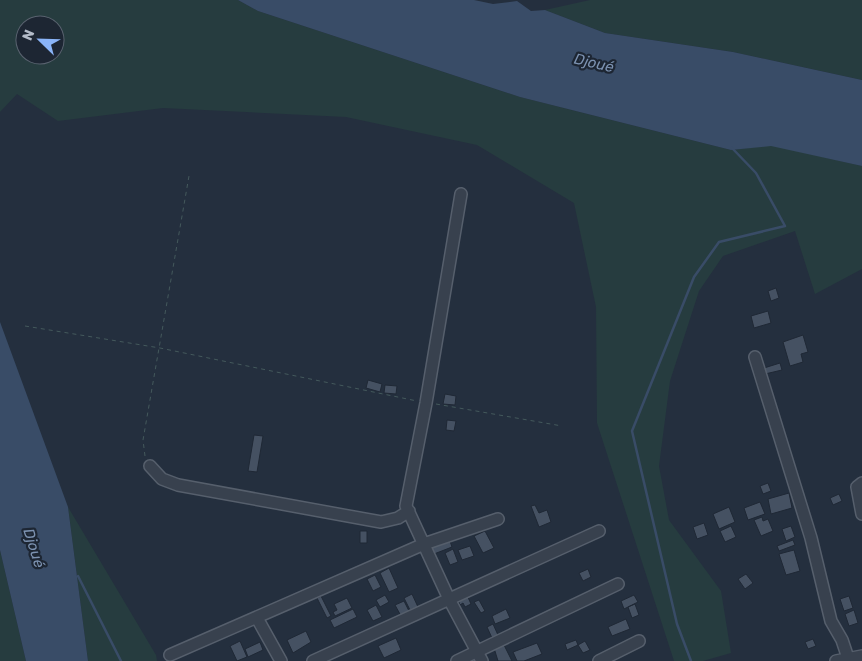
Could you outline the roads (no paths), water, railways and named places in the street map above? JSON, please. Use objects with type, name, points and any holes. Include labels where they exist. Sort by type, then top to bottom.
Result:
[{"type":"street","points":[[461,194],[426,403],[406,506],[449,599],[480,657]]},
{"type":"street","points":[[755,357],[811,538],[831,621],[842,640],[849,660]]},
{"type":"street","points":[[150,466],[162,479],[178,485],[306,510],[381,522],[398,518],[409,511]]},
{"type":"street","points":[[862,483],[857,486],[856,492],[862,514]]},
{"type":"street","points":[[170,655],[424,544],[498,519]]},
{"type":"street","points":[[313,661],[599,531]]},
{"type":"street","points":[[456,661],[480,657],[618,584]]},
{"type":"street","points":[[258,618],[281,661]]},
{"type":"street","points":[[599,661],[639,641]]},
{"type":"street","points":[[836,661],[862,656]]},
{"type":"water","name":"Djoué","points":[[238,0],[474,0],[493,4],[517,1],[531,11],[545,10],[605,33],[733,52],[862,80],[862,166],[771,146],[731,150],[520,97],[258,11]]},
{"type":"water","name":"Djoué","points":[[0,322],[68,507],[88,661],[26,661],[0,550]]},
{"type":"waterway","points":[[691,661],[677,624],[632,431],[694,277],[719,242],[785,226],[756,173],[732,148]]},
{"type":"waterway","points":[[78,576],[121,661]]}]
